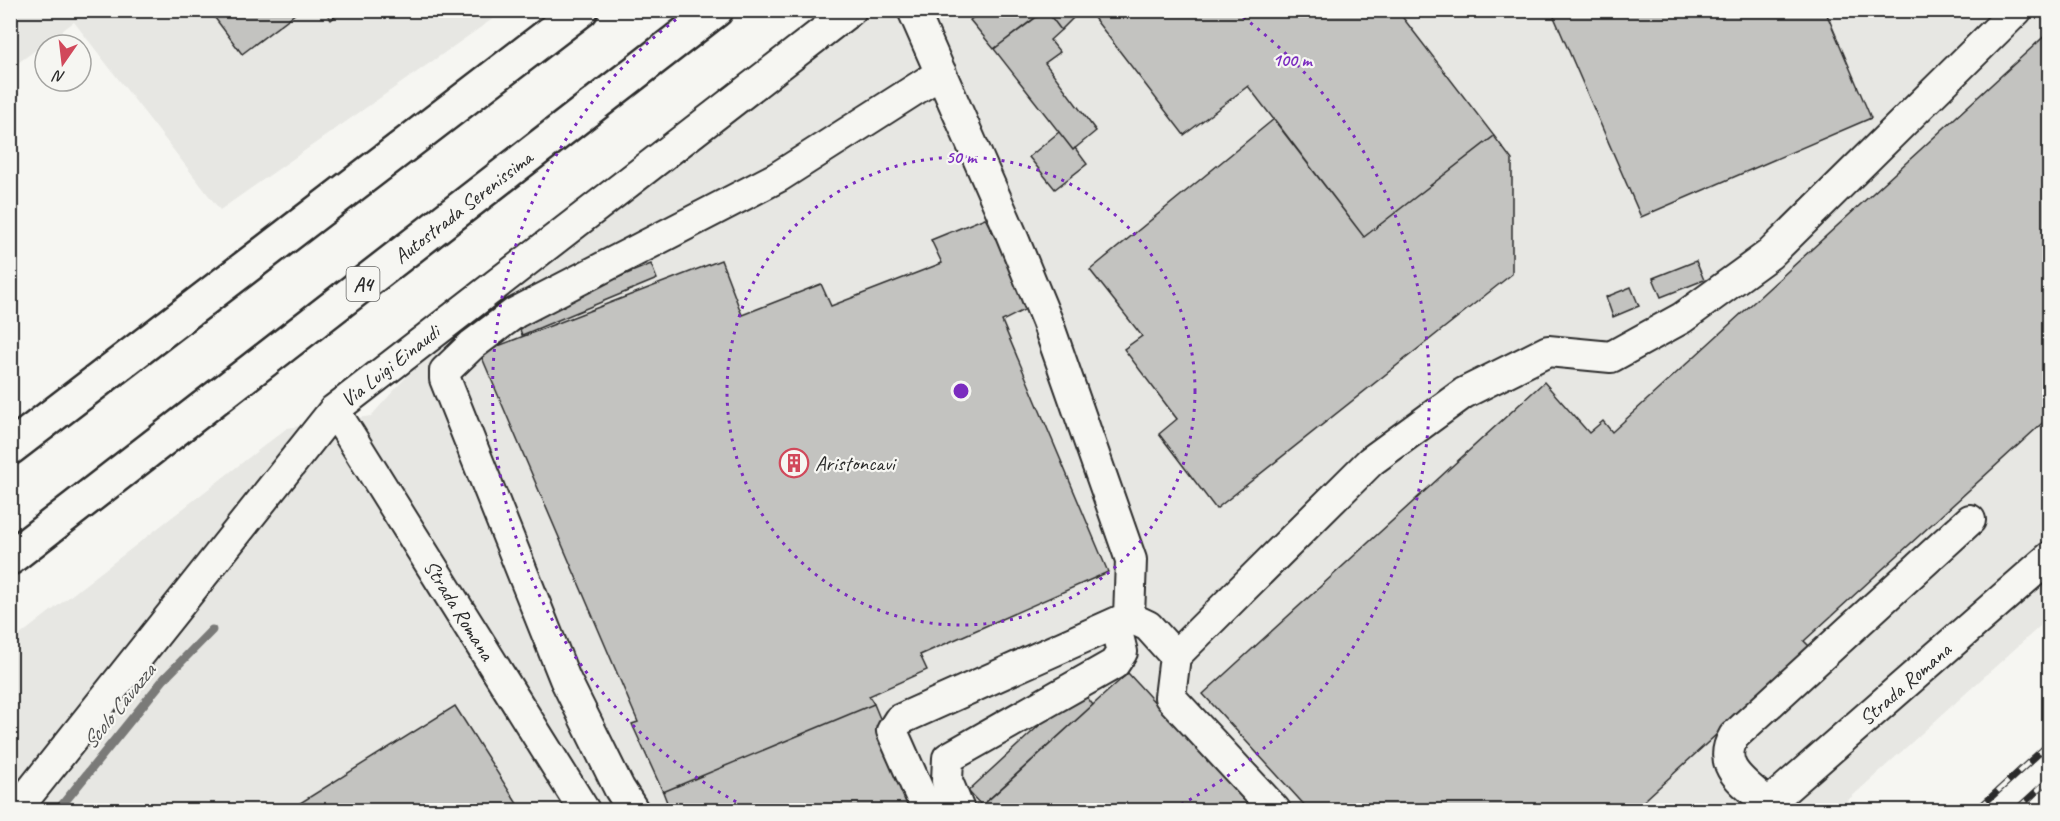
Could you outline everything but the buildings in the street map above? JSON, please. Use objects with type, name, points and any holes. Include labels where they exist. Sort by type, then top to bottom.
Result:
[{"type":"highway","points":[[10,448],[581,10]]},
{"type":"highway","name":"Autostrada Serenissima","points":[[10,558],[716,10]]},
{"type":"street","name":"Via Luigi Einaudi","points":[[16,810],[334,410],[851,10]]},
{"type":"street","points":[[913,10],[1047,321],[1131,560],[1122,621],[1122,651],[1114,664],[948,758],[947,781],[959,810]]},
{"type":"street","points":[[1275,810],[1170,697],[1175,656],[1371,461],[1464,393],[1548,351],[1611,357],[1682,318],[1770,254],[2017,10]]},
{"type":"street","points":[[633,810],[619,788],[565,679],[448,389],[445,379],[446,371],[472,345],[515,313],[778,177],[941,74]]},
{"type":"street","points":[[436,330],[456,360]]},
{"type":"street","name":"Strada Romana","points":[[334,410],[584,810]]},
{"type":"street","points":[[1764,807],[1730,768],[1727,757],[1728,746],[1734,736],[1970,520]]},
{"type":"street","name":"Strada Romana","points":[[1764,807],[2049,557]]},
{"type":"street","points":[[927,810],[892,731],[899,720],[1122,621],[1148,626],[1175,656]]},
{"type":"shaded area","points":[[11,11],[504,11],[220,210],[93,46],[93,33],[83,33],[74,22],[59,33],[33,33],[33,52],[11,68]]},
{"type":"shaded area","points":[[874,11],[2049,11],[2049,618],[1837,810],[11,810],[11,642],[287,428],[371,416],[432,348],[805,67]]},
{"type":"waterway","name":"Scolo Cavazza","points":[[58,810],[164,679],[212,630]]},
{"type":"railway","points":[[1977,810],[2050,743]]},
{"type":"railway","points":[[2016,810],[2050,779]]},
{"type":"place","name":"Aristoncavi","points":[[794,463]]}]
